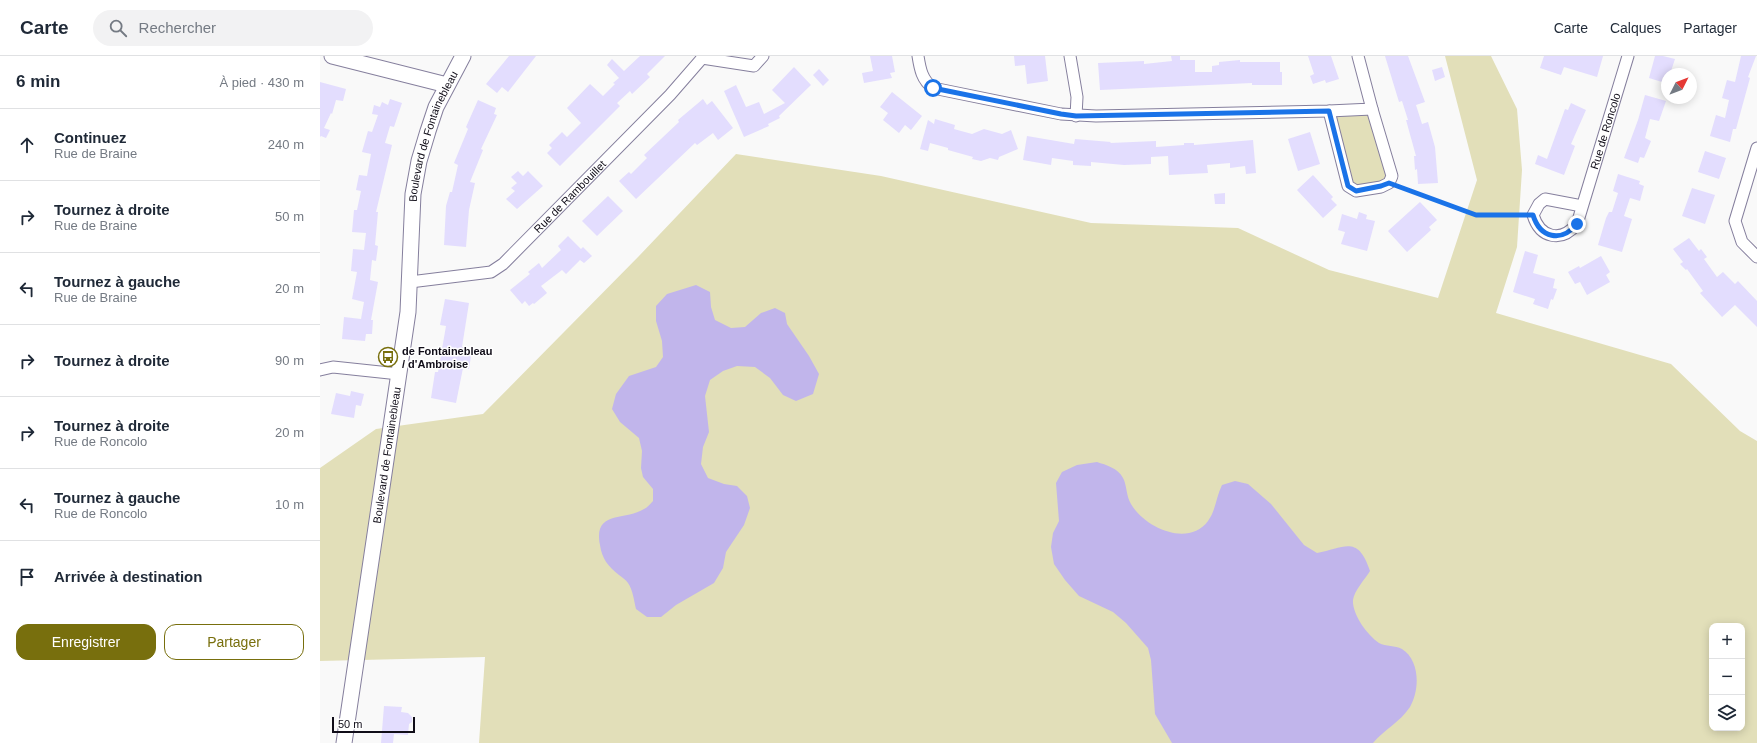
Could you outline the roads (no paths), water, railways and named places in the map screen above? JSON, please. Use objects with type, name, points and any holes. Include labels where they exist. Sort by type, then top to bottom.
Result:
[{"type":"street","points":[[332,56],[447,85]]},
{"type":"street","name":"Boulevard de Fontainebleau","points":[[344,743],[408,312],[411,221],[414,187],[428,131],[447,85],[463,56]]},
{"type":"street","name":"Rue de Rambouillet","points":[[410,282],[491,272],[504,264],[670,95],[703,57],[754,66],[764,56]]},
{"type":"street","points":[[918,56],[925,81],[933,88],[1076,116],[1372,109]]},
{"type":"street","points":[[1070,56],[1077,97],[1076,116]]},
{"type":"street","points":[[1329,111],[1348,186],[1356,191],[1389,183],[1392,176],[1358,56]]},
{"type":"street","name":"Rue de Roncolo","points":[[1582,206],[1545,199],[1539,204],[1533,215],[1536,224],[1548,234],[1559,236],[1570,232],[1577,224],[1628,56]]},
{"type":"street","points":[[1757,148],[1735,221],[1742,242],[1757,257]]},
{"type":"street","points":[[320,370],[333,368],[399,374]]},
{"type":"place","name":"de Fontainebleau / d'Ambroise","points":[[388,357]]}]
